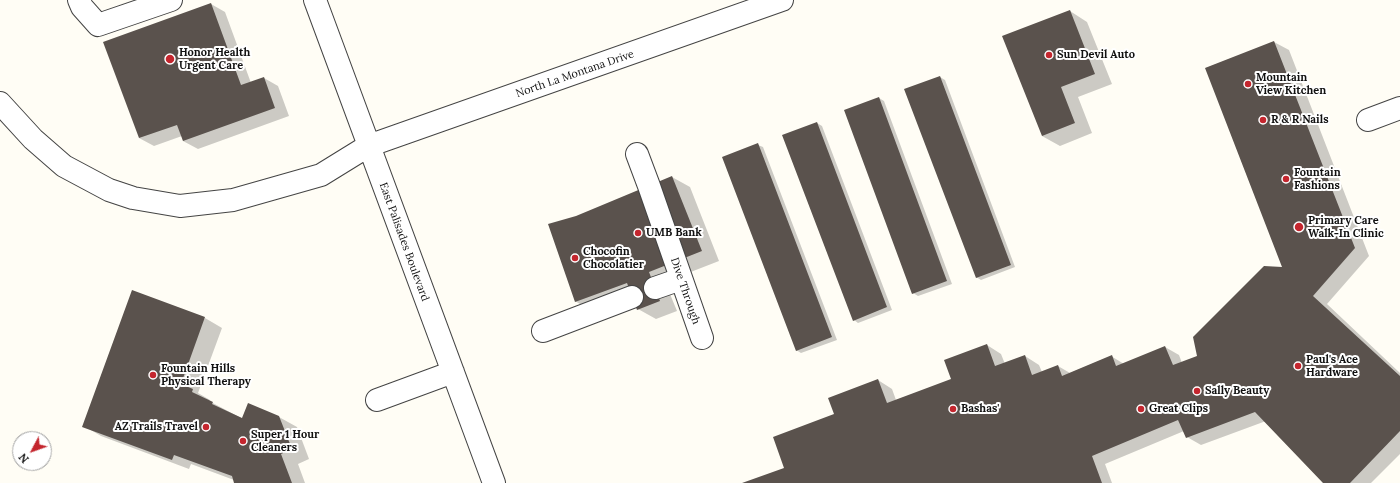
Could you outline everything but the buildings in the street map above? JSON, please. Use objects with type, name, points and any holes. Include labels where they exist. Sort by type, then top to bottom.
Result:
[{"type":"street","points":[[79,0],[82,7],[98,25],[146,4],[171,0]]},
{"type":"street","name":"East Palisades Boulevard","points":[[315,0],[494,483]]},
{"type":"street","name":"North La Montana Drive","points":[[0,103],[33,139],[64,166],[108,190],[133,198],[180,206],[232,200],[321,175],[368,146],[782,0]]},
{"type":"street","points":[[1368,120],[1400,108]]},
{"type":"street","name":"Dive Through","points":[[637,154],[702,338]]},
{"type":"street","points":[[655,288],[681,279]]},
{"type":"street","points":[[543,331],[632,297]]},
{"type":"street","points":[[378,400],[453,372]]},
{"type":"place","name":"Sun Devil Auto","points":[[1049,55]]},
{"type":"place","name":"Honor Health Urgent Care","points":[[170,59]]},
{"type":"place","name":"Mountain View Kitchen","points":[[1248,84]]},
{"type":"place","name":"R & R Nails","points":[[1263,120]]},
{"type":"place","name":"Fountain Fashions","points":[[1286,179]]},
{"type":"place","name":"Primary Care Walk-In Clinic","points":[[1299,227]]},
{"type":"place","name":"UMB Bank","points":[[638,233]]},
{"type":"place","name":"Chocofin Chocolatier","points":[[575,258]]},
{"type":"place","name":"Paul's Ace Hardware","points":[[1298,366]]},
{"type":"place","name":"Fountain Hills Physical Therapy","points":[[153,375]]},
{"type":"place","name":"Sally Beauty","points":[[1197,391]]},
{"type":"place","name":"Bashas'","points":[[953,409]]},
{"type":"place","name":"Great Clips","points":[[1141,409]]},
{"type":"place","name":"AZ Trails Travel","points":[[206,427]]},
{"type":"place","name":"Super 1 Hour Cleaners","points":[[243,441]]}]
